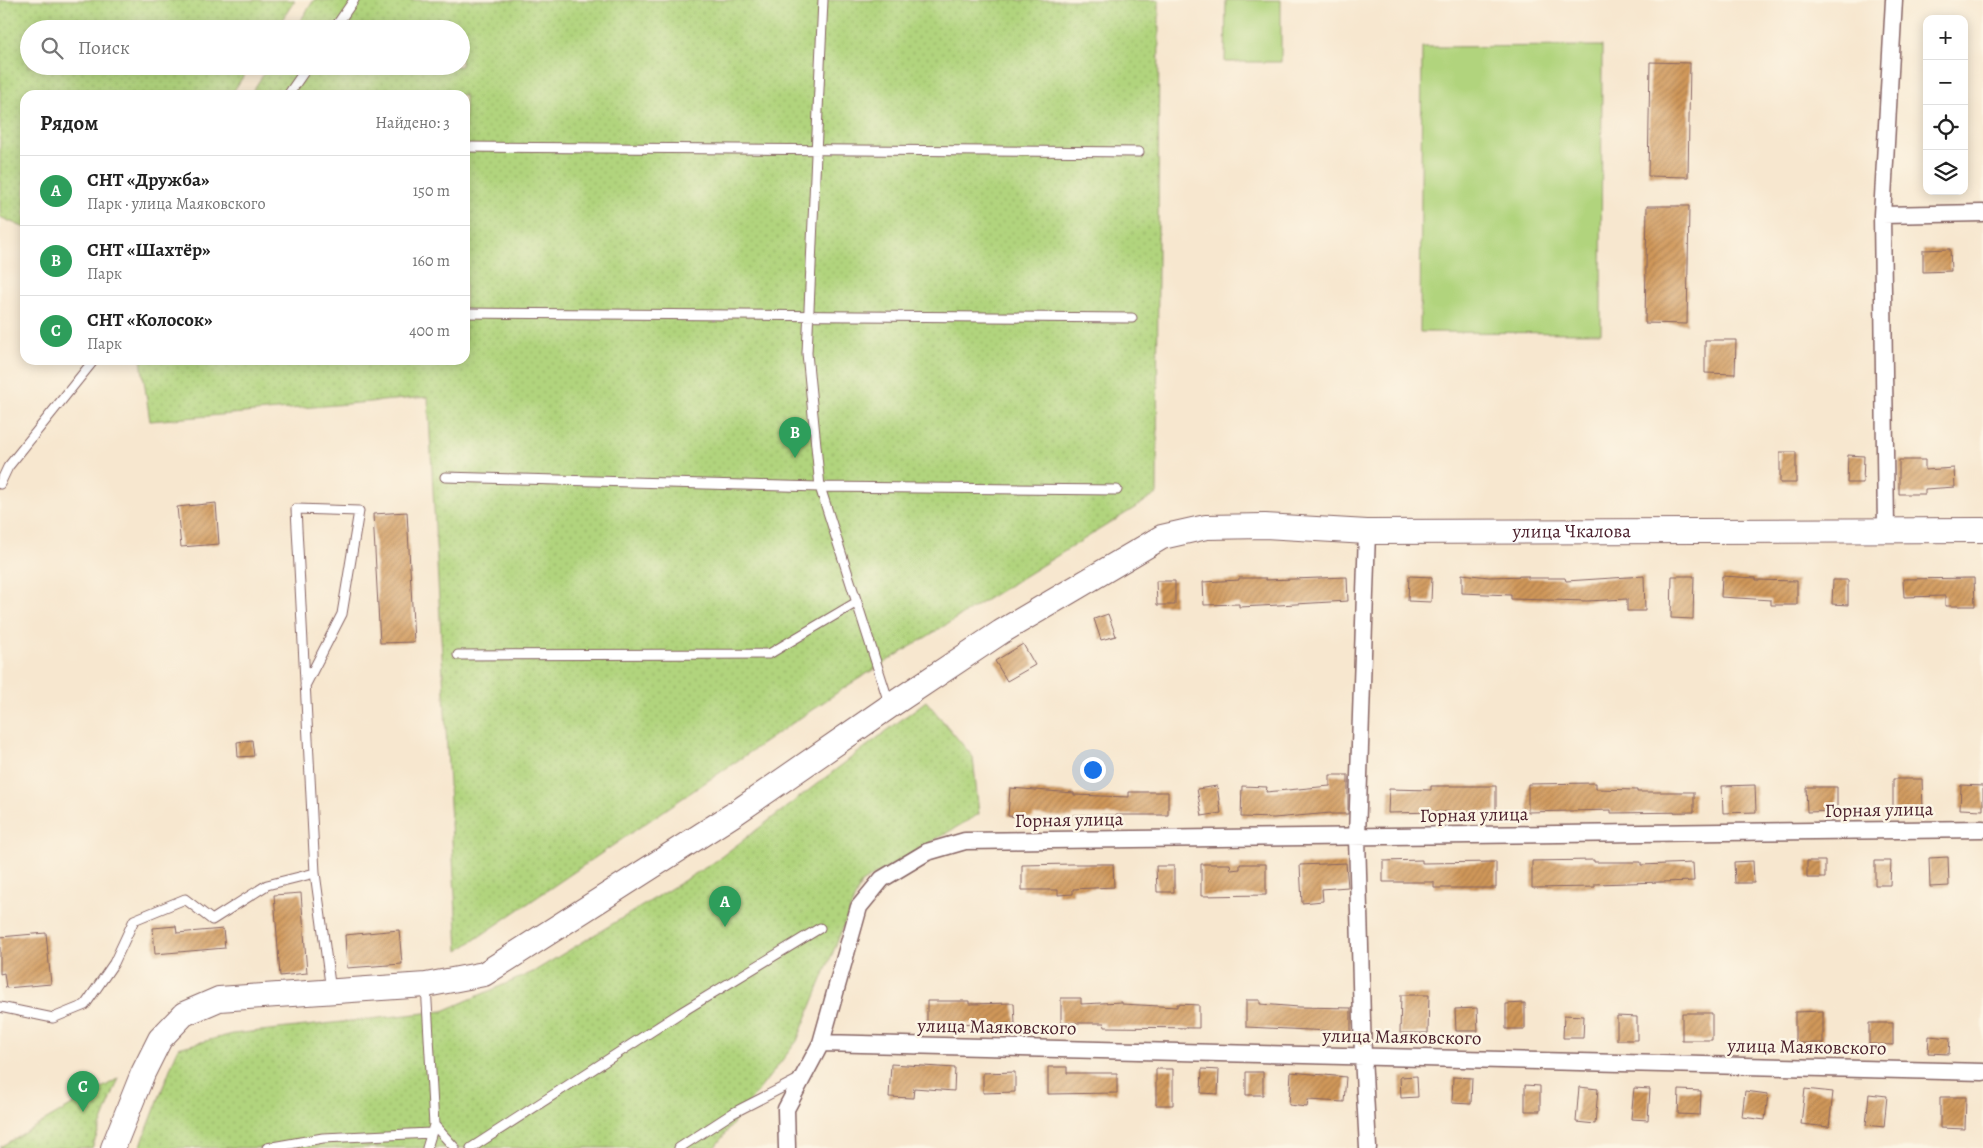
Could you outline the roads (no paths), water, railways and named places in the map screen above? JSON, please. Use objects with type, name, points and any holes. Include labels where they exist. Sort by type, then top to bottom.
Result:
[{"type":"main road","name":"улица Чкалова","points":[[113,1148],[143,1073],[160,1039],[184,1014],[220,999],[426,985],[484,974],[734,814],[1001,632],[1162,537],[1206,527],[1264,526],[1367,532],[1983,530]]},
{"type":"street","points":[[1886,529],[1882,214],[1894,0]]},
{"type":"street","points":[[1882,214],[1983,213]]},
{"type":"street","points":[[1367,532],[1358,837],[1363,1056],[1368,1148]]},
{"type":"street","name":"Горная улица","points":[[786,1148],[786,1110],[820,1043],[859,907],[882,879],[927,852],[965,841],[1983,829]]},
{"type":"street","name":"улица Маяковского","points":[[820,1043],[1983,1072]]},
{"type":"lane","points":[[340,20],[354,0]]},
{"type":"lane","points":[[823,0],[807,353],[820,487],[890,706]]},
{"type":"lane","points":[[291,90],[302,75]]},
{"type":"lane","points":[[470,147],[1139,152]]},
{"type":"lane","points":[[470,313],[1132,318]]},
{"type":"lane","points":[[0,484],[8,468],[90,365]]},
{"type":"lane","points":[[445,477],[820,487],[1117,490]]},
{"type":"lane","points":[[305,686],[342,614],[359,511],[296,509],[305,686],[315,873],[331,992]]},
{"type":"lane","points":[[458,655],[769,654],[857,602]]},
{"type":"lane","points":[[0,1008],[54,1018],[85,1005],[114,962],[134,920],[185,899],[212,920],[267,884],[315,873]]},
{"type":"lane","points":[[471,1148],[680,1013],[820,928]]},
{"type":"lane","points":[[426,985],[432,1129],[427,1148]]},
{"type":"lane","points":[[679,1148],[733,1113],[802,1078]]},
{"type":"lane","points":[[267,1148],[323,1138],[432,1129],[455,1148]]},
{"type":"place","name":"СНТ «Шахтёр»","points":[[795,458]]},
{"type":"place","name":"СНТ «Дружба»","points":[[725,927]]},
{"type":"place","name":"СНТ «Колосок»","points":[[83,1112]]}]
